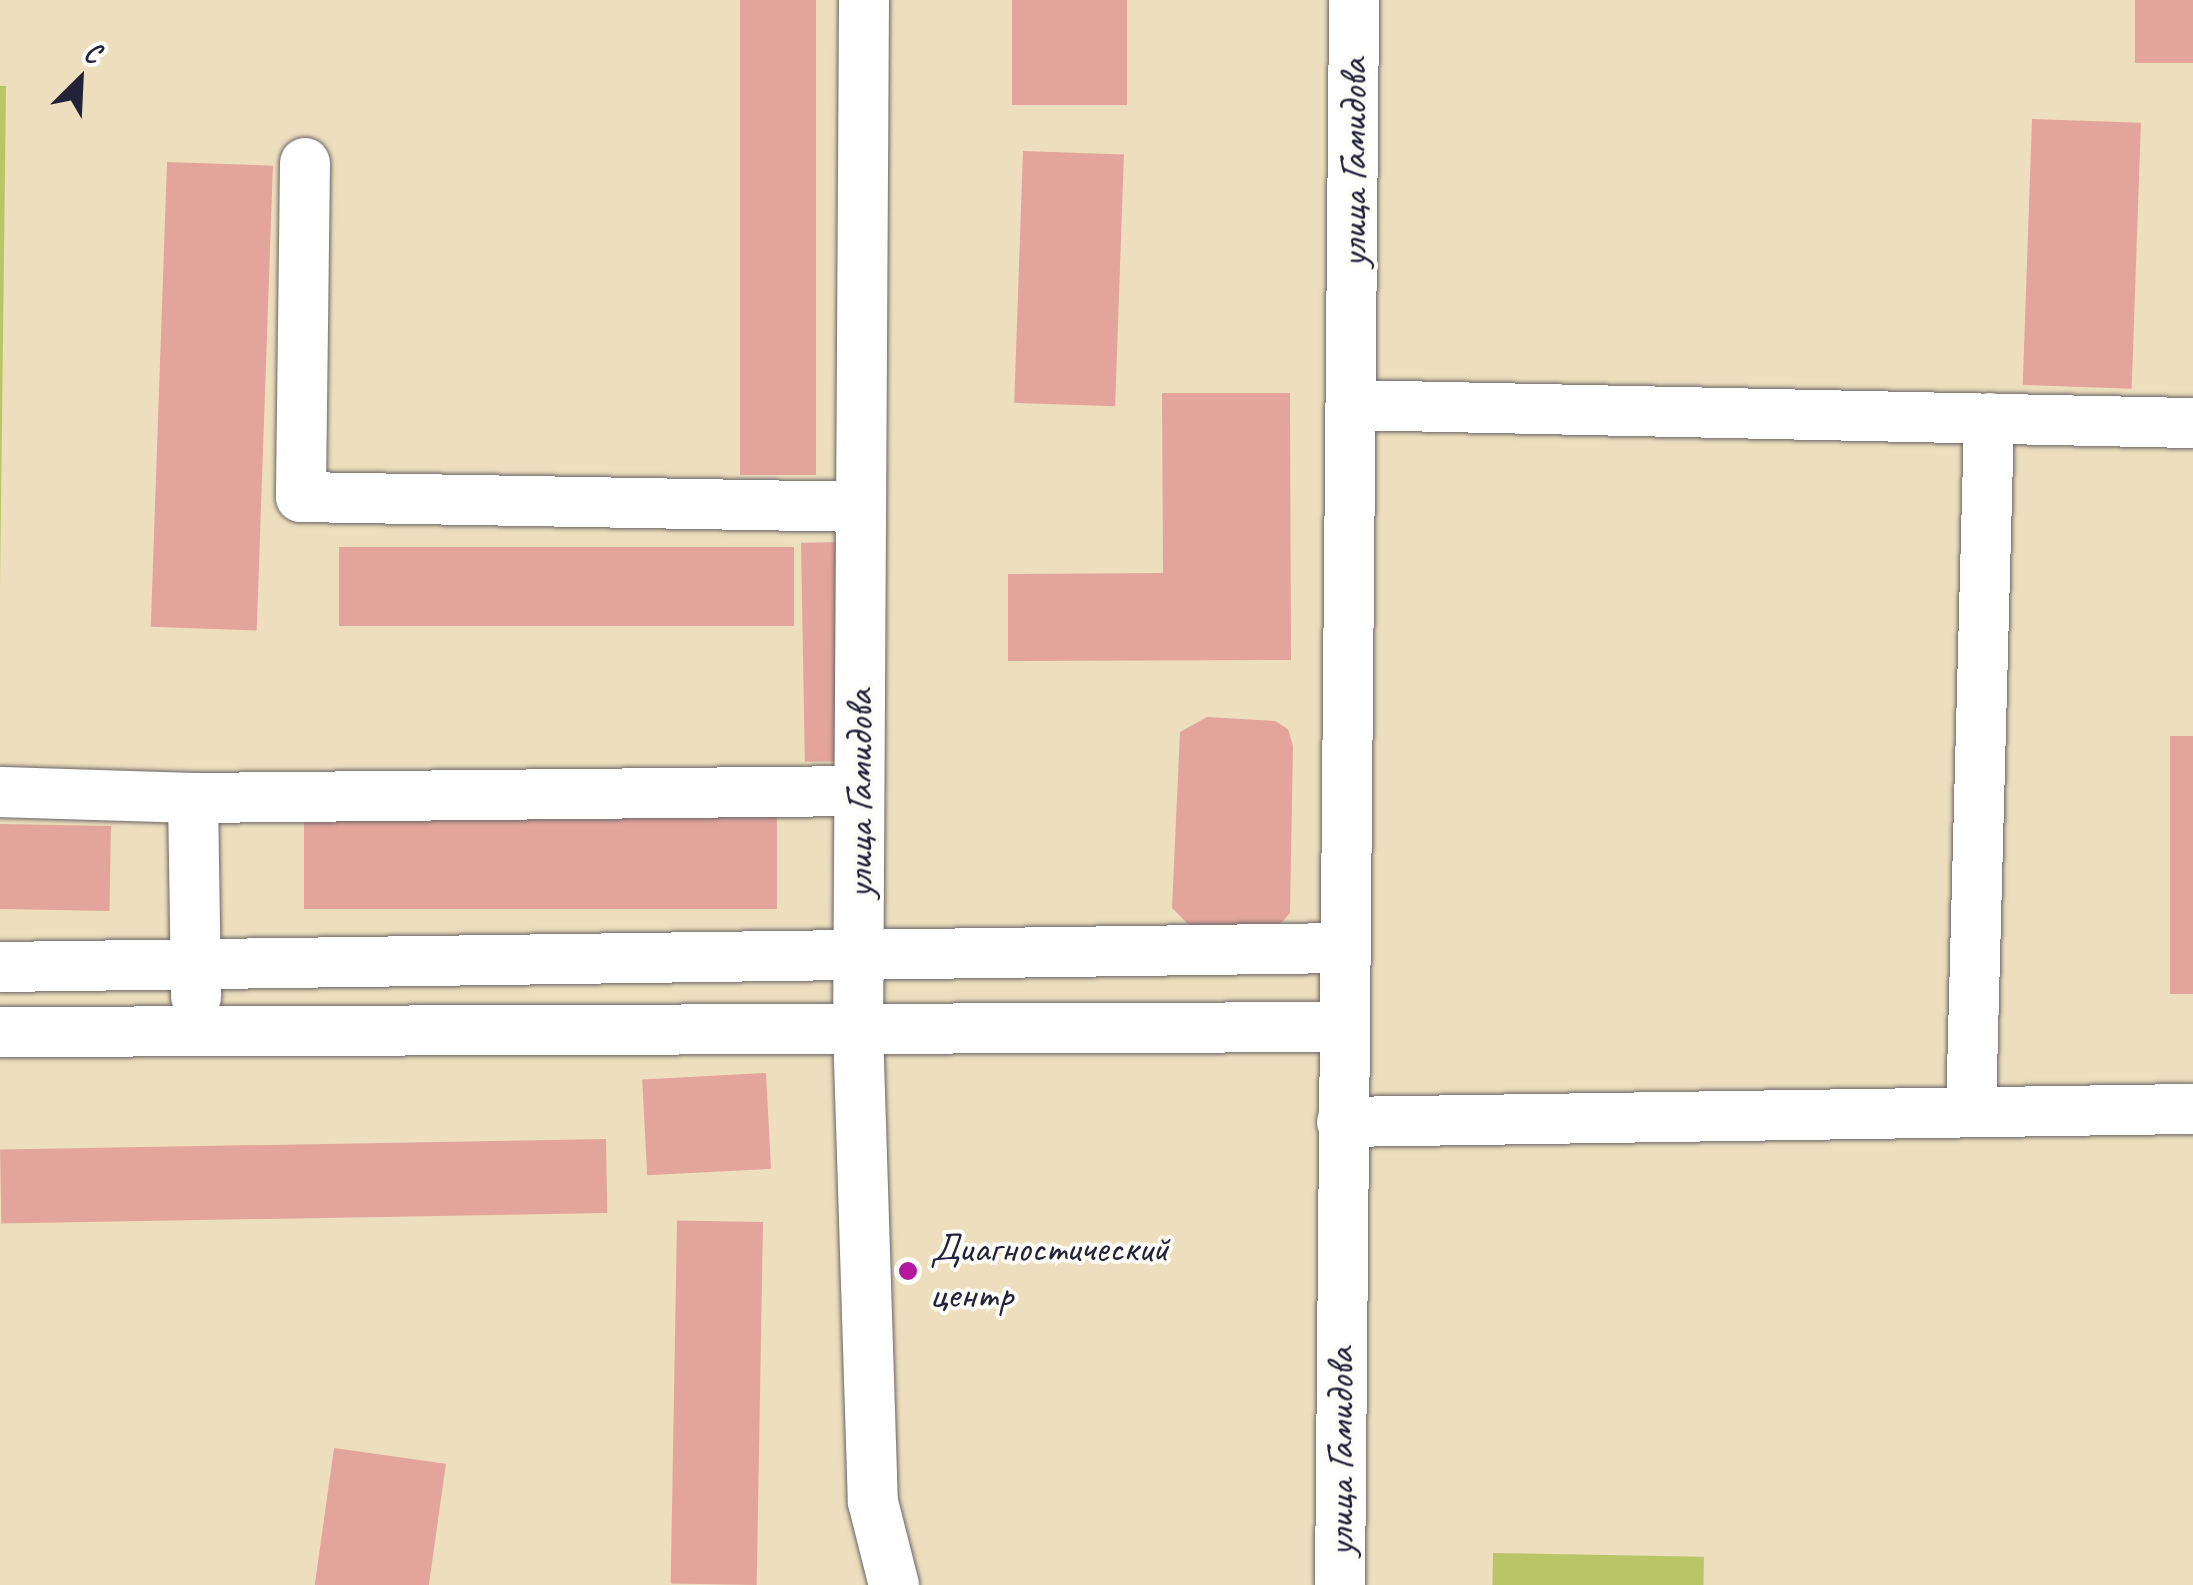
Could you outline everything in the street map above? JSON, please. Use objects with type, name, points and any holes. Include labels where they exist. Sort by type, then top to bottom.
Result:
[{"type":"street","name":"улица Гамидова","points":[[864,0],[858,1029],[873,1502],[894,1585]]},
{"type":"street","name":"улица Гамидова","points":[[1340,1585],[1354,0]]},
{"type":"street","points":[[305,163],[301,497],[861,507]]},
{"type":"street","points":[[1352,406],[2193,423]]},
{"type":"street","points":[[1971,1112],[1989,418]]},
{"type":"street","points":[[0,792],[193,798],[859,791]]},
{"type":"street","points":[[193,798],[198,1032]]},
{"type":"street","points":[[0,966],[1345,948]]},
{"type":"street","points":[[0,1032],[1344,1027]]},
{"type":"street","points":[[1342,1122],[2193,1109]]},
{"type":"green space","points":[[0,86],[6,86],[0,589]]},
{"type":"green space","points":[[1493,1553],[1704,1557],[1703,1585],[1492,1585]]},
{"type":"building","points":[[740,0],[816,0],[816,475],[740,475]]},
{"type":"building","points":[[1012,0],[1127,0],[1127,105],[1012,105]]},
{"type":"building","points":[[2135,0],[2193,0],[2193,63],[2135,63]]},
{"type":"building","points":[[2032,119],[2141,123],[2132,389],[2023,385]]},
{"type":"building","points":[[1023,151],[1124,155],[1115,406],[1014,403]]},
{"type":"building","points":[[167,162],[273,166],[257,630],[151,627]]},
{"type":"building","points":[[1162,393],[1290,393],[1291,660],[1008,661],[1008,574],[1163,573]]},
{"type":"building","points":[[842,542],[846,761],[805,762],[801,543]]},
{"type":"building","points":[[339,547],[794,547],[794,626],[339,626]]},
{"type":"building","points":[[1207,717],[1275,721],[1288,729],[1293,746],[1290,913],[1279,925],[1191,927],[1172,908],[1180,732]]},
{"type":"building","points":[[2170,736],[2193,736],[2193,994],[2170,994]]},
{"type":"building","points":[[304,814],[777,814],[777,909],[304,909]]},
{"type":"building","points":[[0,824],[111,826],[109,911],[0,909]]},
{"type":"building","points":[[766,1073],[771,1169],[647,1175],[642,1079]]},
{"type":"building","points":[[606,1139],[607,1213],[1,1224],[0,1150]]},
{"type":"building","points":[[677,1220],[763,1222],[757,1585],[671,1583]]},
{"type":"building","points":[[334,1448],[446,1464],[429,1585],[315,1585]]},
{"type":"place","name":"Диагностический центр","points":[[908,1271]]}]
